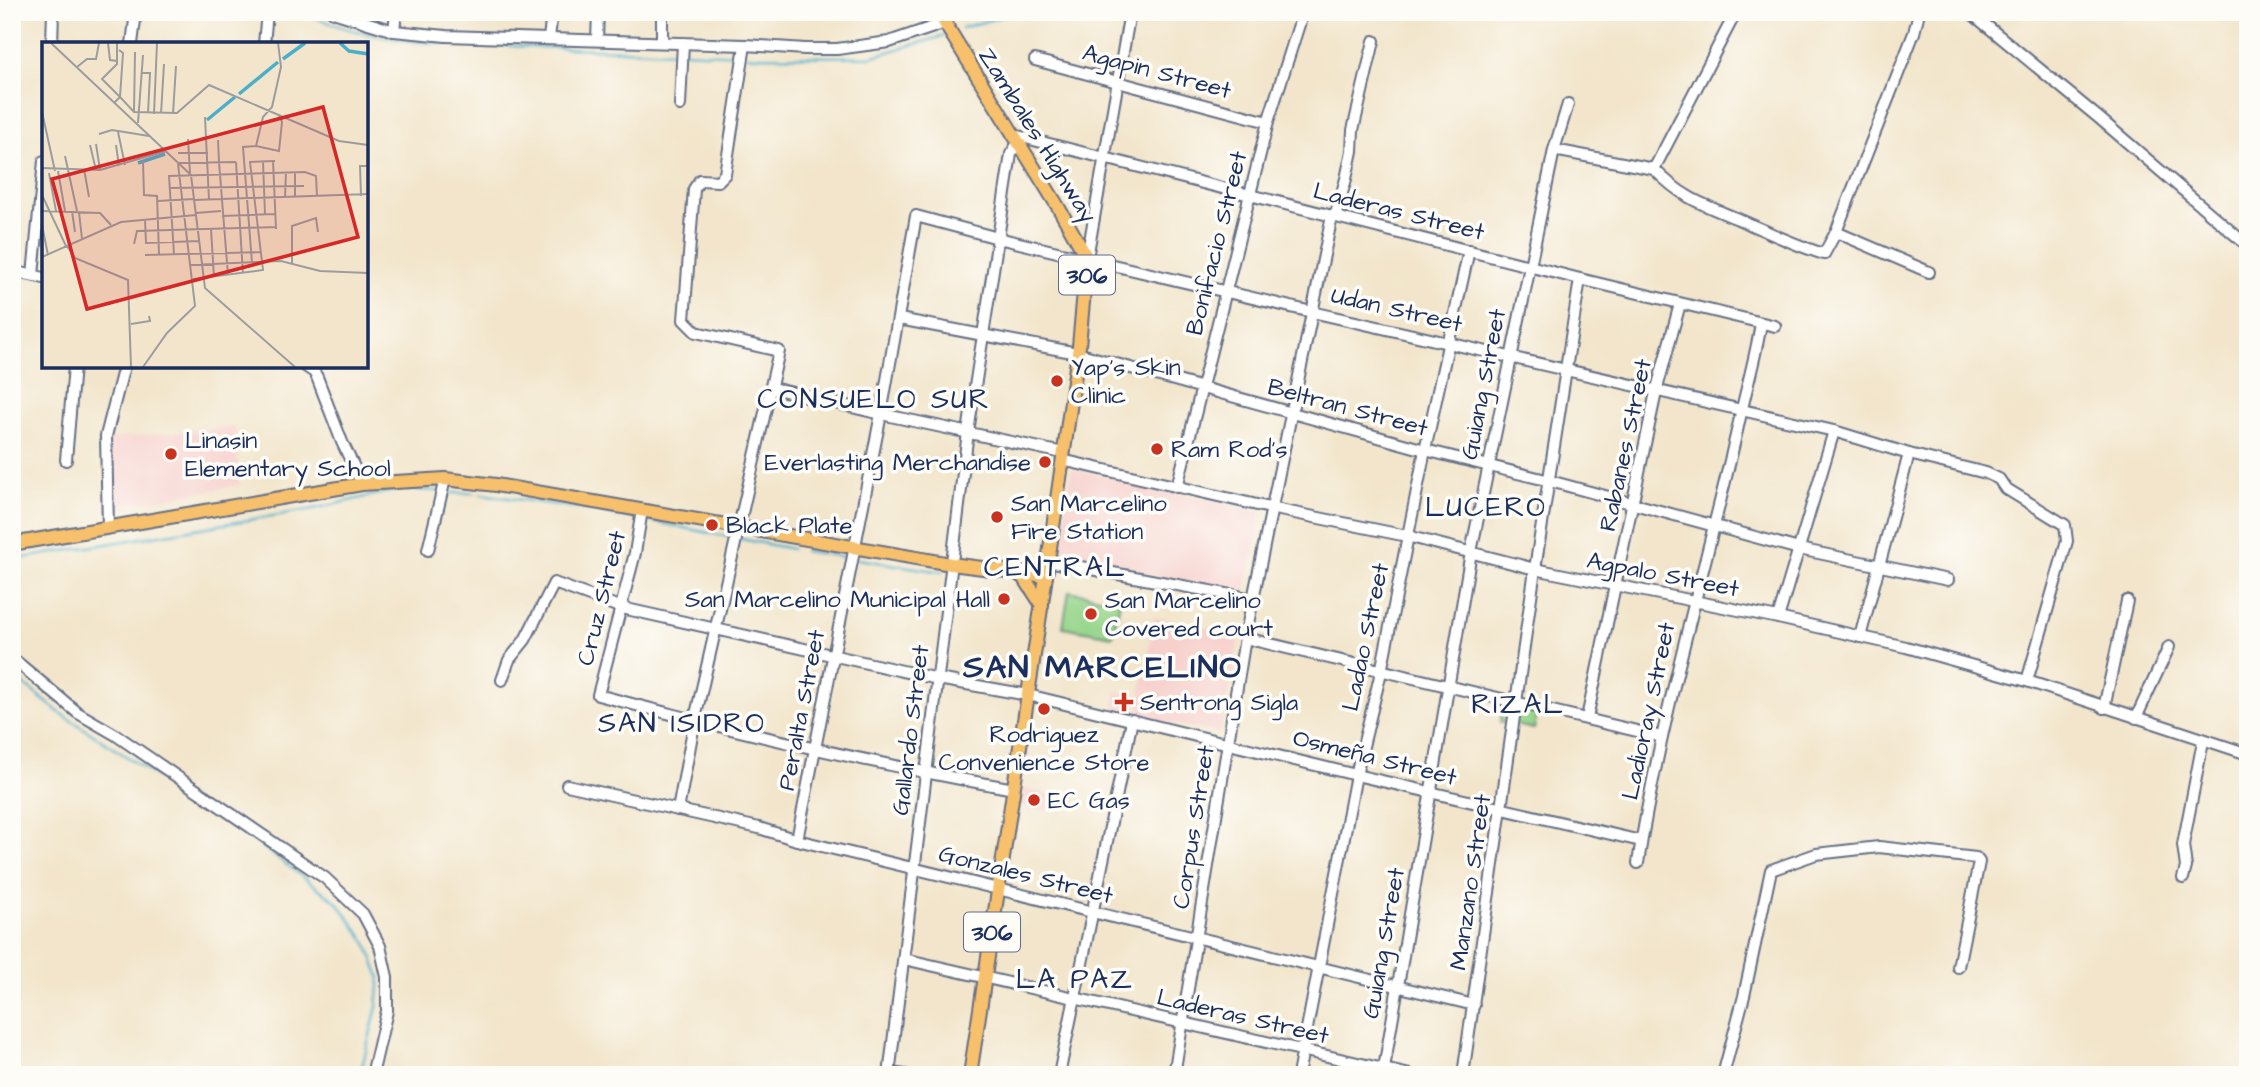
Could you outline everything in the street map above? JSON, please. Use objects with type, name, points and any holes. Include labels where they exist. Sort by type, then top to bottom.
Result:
[{"type":"main road","name":"Zambales Highway","points":[[942,18],[1087,258],[1077,353],[1042,605],[970,1075]]},
{"type":"main road","points":[[12,544],[362,484],[445,479],[496,485],[951,564],[1046,576]]},
{"type":"main road","points":[[1017,572],[1025,579],[1042,605]]},
{"type":"street","points":[[52,42],[53,12]]},
{"type":"street","points":[[132,42],[136,12]]},
{"type":"street","points":[[264,42],[267,12]]},
{"type":"street","points":[[333,12],[360,17],[394,30],[446,36],[662,42],[683,50],[837,49],[889,42],[942,18]]},
{"type":"street","points":[[394,30],[397,12]]},
{"type":"street","points":[[549,39],[552,12]]},
{"type":"street","points":[[597,40],[598,12]]},
{"type":"street","points":[[662,12],[662,42]]},
{"type":"street","points":[[1087,258],[1130,12]]},
{"type":"street","name":"Bonifacio Street","points":[[1177,487],[1268,122],[1303,12]]},
{"type":"street","points":[[1654,169],[1736,12]]},
{"type":"street","points":[[1554,150],[1654,169],[1693,201],[1824,254],[1836,232],[1914,33],[1919,12]]},
{"type":"street","points":[[1970,12],[2248,246]]},
{"type":"street","name":"Corpus Street","points":[[1174,1075],[1245,638],[1270,508],[1333,217],[1352,151],[1353,130],[1374,41]]},
{"type":"street","points":[[680,105],[683,50]]},
{"type":"street","points":[[678,810],[695,719],[718,630],[779,351],[696,332],[684,320],[694,189],[700,180],[719,181],[725,174],[744,50]]},
{"type":"street","name":"Agapin Street","points":[[1035,60],[1268,122]]},
{"type":"street","name":"Guiang Street","points":[[1384,1069],[1471,552],[1554,150],[1569,104]]},
{"type":"street","name":"Laderas Street","points":[[1016,139],[1104,157],[1333,217],[1775,326]]},
{"type":"street","name":"Gallardo Street","points":[[890,1074],[968,432],[1011,154],[1016,139]]},
{"type":"street","points":[[12,271],[38,276],[42,199]]},
{"type":"street","name":"Udan Street","points":[[916,216],[1312,312],[1834,431],[1909,454],[1986,473],[1999,479],[2005,488],[2065,524],[2067,541],[2027,681]]},
{"type":"street","name":"Peralta Street","points":[[797,840],[881,414],[916,216]]},
{"type":"street","points":[[1836,232],[1929,272]]},
{"type":"street","name":"Ladao Street","points":[[1298,1075],[1356,775],[1381,672],[1407,536],[1469,250]]},
{"type":"street","name":"Manzano Street","points":[[1463,1075],[1535,569],[1580,279]]},
{"type":"street","name":"Rabanes Street","points":[[1587,718],[1656,392],[1679,304]]},
{"type":"street","name":"Beltran Street","points":[[899,318],[1077,353],[1425,450],[1799,549],[1948,580]]},
{"type":"street","name":"Ladioray Street","points":[[1638,863],[1662,737],[1694,603],[1716,526],[1761,323]]},
{"type":"street","points":[[66,460],[74,368]]},
{"type":"street","points":[[108,527],[106,436],[123,368]]},
{"type":"street","points":[[308,368],[317,377],[342,443],[362,484]]},
{"type":"street","name":"Agpalo Street","points":[[772,388],[968,432],[1177,487],[1407,536],[1535,569],[1778,618],[1958,660],[2248,754]]},
{"type":"street","points":[[1778,618],[1834,431]]},
{"type":"street","points":[[1860,637],[1909,454]]},
{"type":"street","points":[[428,550],[445,479]]},
{"type":"street","name":"Cruz Street","points":[[642,510],[622,608],[598,695],[695,719]]},
{"type":"street","points":[[1048,561],[1253,599]]},
{"type":"street","name":"Osmeña Street","points":[[502,680],[509,660],[525,640],[554,583],[622,608],[937,679],[1028,695],[1641,841]]},
{"type":"street","points":[[2104,708],[2127,601]]},
{"type":"street","points":[[1245,638],[1662,737]]},
{"type":"street","points":[[2136,718],[2169,647]]},
{"type":"street","points":[[12,658],[78,713],[116,735],[325,878],[363,914],[380,946],[387,977],[387,1011],[372,1075]]},
{"type":"street","points":[[695,719],[815,750],[925,774],[1014,789]]},
{"type":"street","points":[[1059,1075],[1132,720]]},
{"type":"street","points":[[2183,878],[2186,867],[2183,845],[2203,741]]},
{"type":"street","name":"Gonzales Street","points":[[567,785],[759,828],[797,840],[1474,1006]]},
{"type":"street","points":[[1723,1075],[1744,996],[1771,870],[1815,854],[1879,848],[1976,858],[1979,862],[1958,967]]},
{"type":"street","name":"Laderas Street","points":[[904,959],[1410,1075]]},
{"type":"street","points":[[890,1074],[905,1075]]},
{"type":"shaded area","name":"Linasin Elementary School","points":[[235,427],[240,485],[108,508],[105,439]]},
{"type":"shaded area","points":[[1072,469],[1262,512],[1245,591],[1057,558]]},
{"type":"shaded area","points":[[1154,617],[1240,634],[1220,733],[1136,717]]},
{"type":"shaded area","name":"Sentrong Sigla","points":[[1116,691],[1136,695],[1133,710],[1113,708]]},
{"type":"shaded area","name":"EC Gas","points":[[1020,788],[1052,795],[1049,811],[1017,805]]},
{"type":"green space","name":"San Marcelino Covered court","points":[[1069,591],[1120,601],[1113,636],[1063,627]]},
{"type":"green space","points":[[1503,704],[1538,711],[1534,729],[1500,722]]},
{"type":"waterway","points":[[304,12],[350,30],[430,43],[678,52]]},
{"type":"waterway","points":[[962,28],[1017,12]]},
{"type":"waterway","points":[[747,56],[870,57],[944,36]]},
{"type":"waterway","points":[[684,52],[741,55]]},
{"type":"waterway","points":[[12,560],[314,509],[400,489],[438,491]]},
{"type":"waterway","points":[[450,493],[473,493]]},
{"type":"waterway","points":[[481,494],[637,519]]},
{"type":"waterway","points":[[645,520],[734,538]]},
{"type":"waterway","points":[[741,539],[792,549]]},
{"type":"waterway","points":[[804,551],[850,558]]},
{"type":"waterway","points":[[857,559],[942,572]]},
{"type":"waterway","points":[[12,675],[60,713],[252,839],[338,903],[366,942],[380,977],[377,1007],[360,1075]]},
{"type":"place","name":"Yap's Skin Clinic","points":[[1057,381]]},
{"type":"place","name":"Ram Rod's","points":[[1157,449]]},
{"type":"place","name":"Linasin Elementary School","points":[[171,454]]},
{"type":"place","name":"Everlasting Merchandise","points":[[1045,462]]},
{"type":"place","name":"San Marcelino Fire Station","points":[[997,517]]},
{"type":"place","name":"Black Plate","points":[[712,525]]},
{"type":"place","name":"San Marcelino Municipal Hall","points":[[1004,599]]},
{"type":"place","name":"San Marcelino Covered court","points":[[1091,614]]},
{"type":"place","name":"Sentrong Sigla","points":[[1124,702]]},
{"type":"place","name":"Rodriguez Convenience Store","points":[[1044,709]]},
{"type":"place","name":"EC Gas","points":[[1034,800]]},
{"type":"district","name":"CONSUELO SUR","points":[[874,398]]},
{"type":"district","name":"LUCERO","points":[[1486,506]]},
{"type":"district","name":"CENTRAL","points":[[1055,566]]},
{"type":"district","name":"SAN MARCELINO","points":[[1103,666]]},
{"type":"district","name":"RIZAL","points":[[1518,703]]},
{"type":"district","name":"SAN ISIDRO","points":[[682,722]]},
{"type":"district","name":"LA PAZ","points":[[1075,978]]}]
